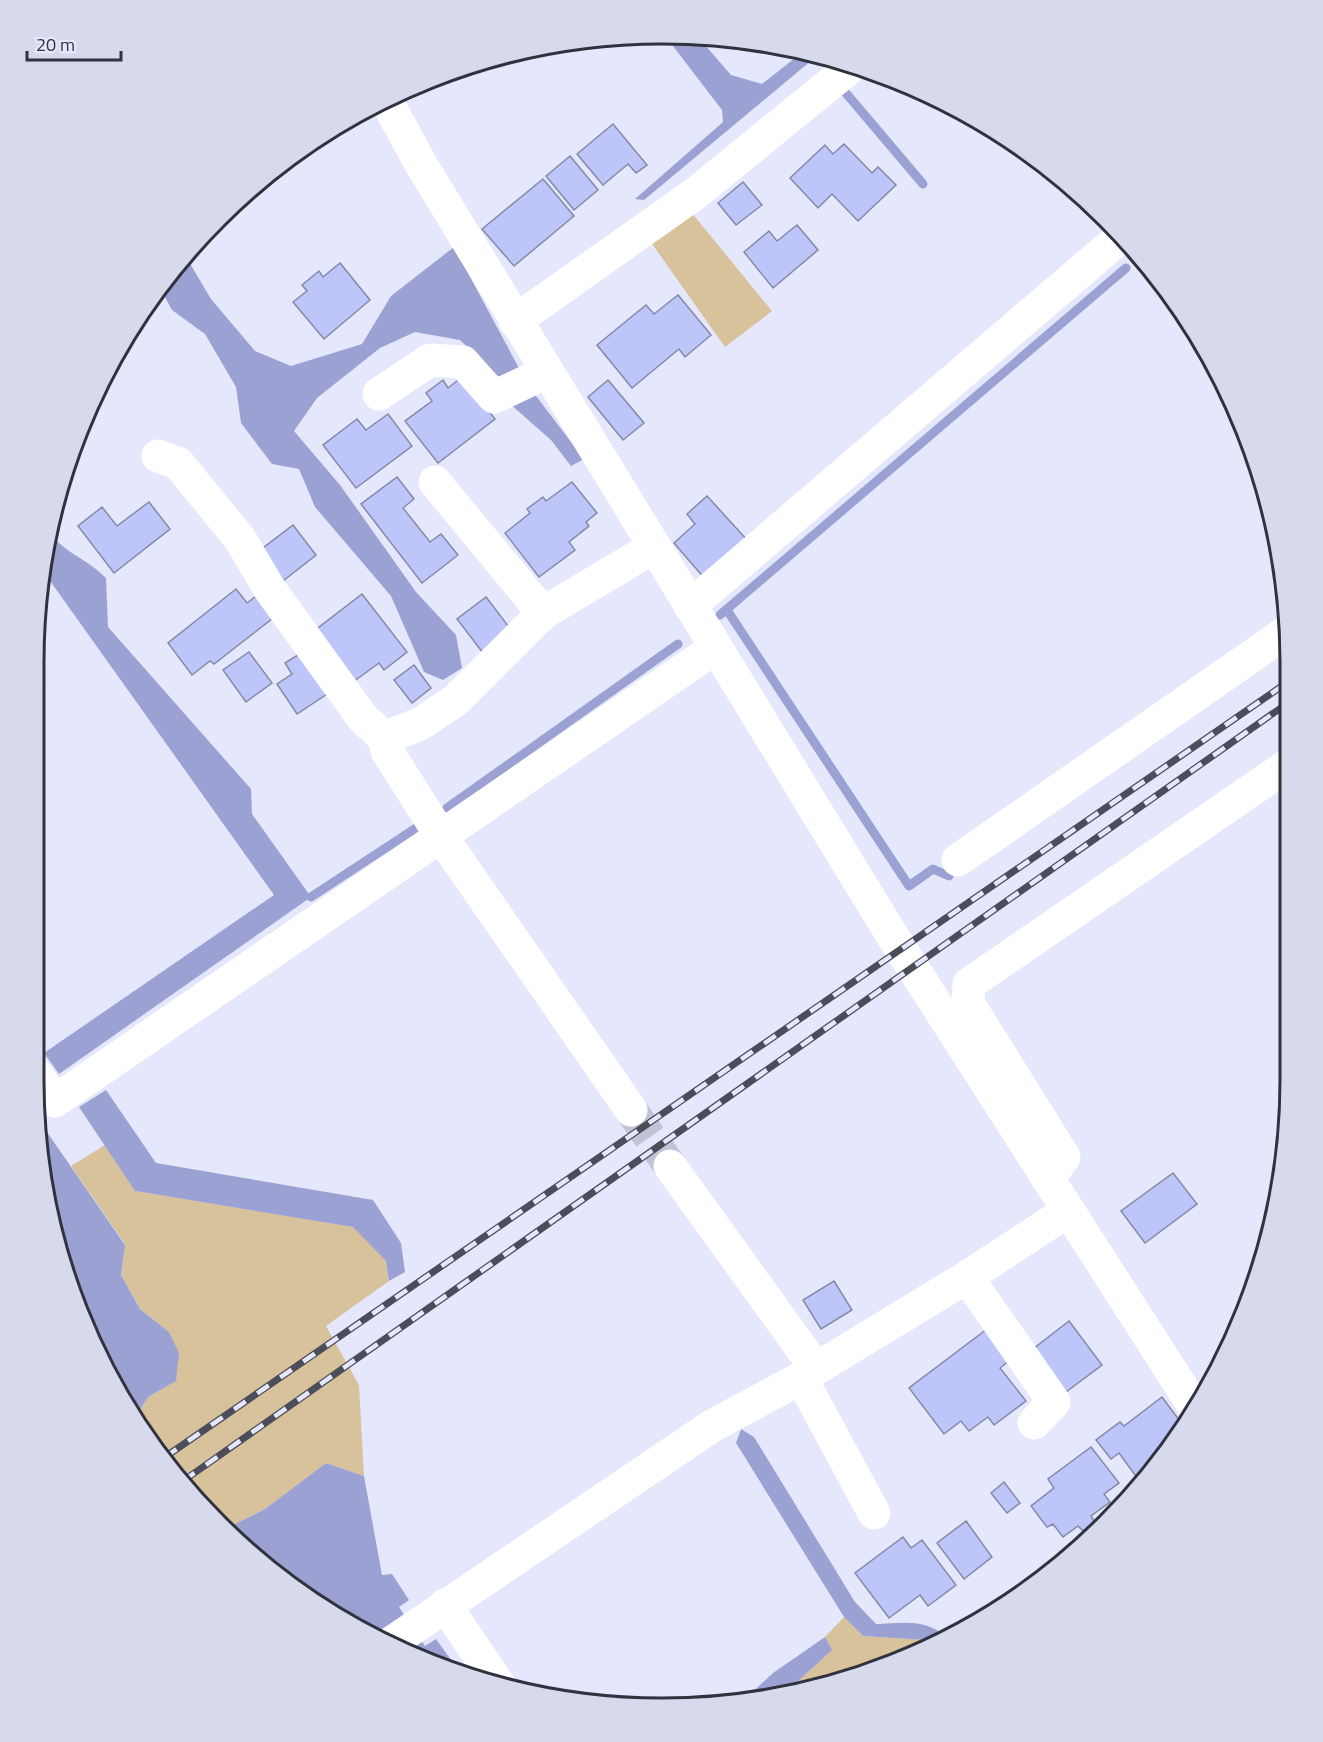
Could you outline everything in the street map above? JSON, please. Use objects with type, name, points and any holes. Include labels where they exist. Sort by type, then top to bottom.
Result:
[{"type":"street","points":[[515,321],[696,193],[845,72]]},
{"type":"street","points":[[389,106],[422,166],[515,321],[890,932],[1190,1401]]},
{"type":"street","points":[[690,606],[1115,242]]},
{"type":"street","points":[[379,394],[430,360],[463,362],[494,397],[547,372]]},
{"type":"street","points":[[158,456],[178,463],[240,539],[269,588],[362,717],[384,738],[387,751],[441,836],[631,1110]]},
{"type":"street","points":[[435,482],[543,613]]},
{"type":"street","points":[[384,738],[420,724],[456,700],[543,613],[654,547]]},
{"type":"street","points":[[958,860],[1279,637]]},
{"type":"street","points":[[44,1086],[55,1101],[715,648]]},
{"type":"street","points":[[1048,1179],[1064,1157],[968,1003],[969,984],[1280,770]]},
{"type":"street","points":[[670,1166],[808,1373],[874,1513]]},
{"type":"street","points":[[397,1639],[712,1426],[808,1373],[967,1277],[1068,1211]]},
{"type":"street","points":[[967,1277],[1054,1402],[1034,1423]]},
{"type":"street","points":[[434,1612],[488,1673]]},
{"type":"shaded area","points":[[691,212],[772,311],[725,347],[650,241]]},
{"type":"shaded area","points":[[105,1145],[135,1191],[354,1227],[386,1261],[389,1281],[326,1326],[359,1385],[364,1476],[326,1463],[265,1509],[233,1525],[197,1488],[171,1457],[139,1411],[148,1397],[176,1381],[169,1332],[140,1309],[121,1275],[125,1244],[71,1166]]},
{"type":"shaded area","points":[[844,1617],[863,1636],[924,1640],[860,1666],[795,1684],[831,1650],[825,1637]]},
{"type":"water","points":[[672,44],[705,45],[731,75],[762,84],[795,58],[810,62],[644,200],[635,199],[723,122],[722,110]]},
{"type":"water","points":[[454,247],[520,370],[501,379],[460,340],[415,332],[380,348],[317,398],[294,431],[340,485],[416,592],[456,635],[462,668],[443,680],[424,672],[391,596],[315,507],[299,469],[272,464],[241,423],[236,387],[205,334],[172,310],[164,295],[190,263],[211,299],[255,351],[291,366],[362,344],[391,296]]},
{"type":"water","points":[[533,392],[584,459],[571,466],[551,440],[509,403]]},
{"type":"water","points":[[55,539],[106,578],[108,627],[251,789],[252,814],[311,897],[59,1074],[44,1053],[274,895],[49,580]]},
{"type":"water","points":[[106,1090],[156,1163],[373,1200],[401,1243],[405,1272],[389,1281],[386,1261],[353,1227],[135,1191],[79,1107]]},
{"type":"water","points":[[46,1131],[125,1245],[121,1275],[140,1309],[169,1332],[179,1353],[176,1381],[148,1397],[139,1411],[107,1354],[76,1279],[55,1201]]},
{"type":"water","points":[[741,1429],[754,1437],[855,1602],[876,1624],[914,1623],[931,1627],[940,1633],[924,1640],[863,1636],[844,1617],[736,1443]]},
{"type":"water","points":[[326,1463],[364,1476],[382,1575],[392,1574],[409,1600],[399,1607],[425,1646],[436,1639],[452,1662],[388,1635],[352,1616],[285,1571],[233,1525],[265,1509]]},
{"type":"water","points":[[825,1637],[832,1650],[795,1684],[753,1691],[773,1673]]},
{"type":"building","points":[[613,124],[647,165],[636,173],[628,164],[603,185],[577,154]]},
{"type":"building","points":[[844,144],[872,173],[878,167],[896,185],[858,221],[832,194],[818,208],[790,178],[825,145],[833,154]]},
{"type":"building","points":[[570,156],[598,190],[574,210],[546,176]]},
{"type":"building","points":[[543,179],[574,216],[514,266],[482,229]]},
{"type":"building","points":[[743,182],[762,205],[736,225],[718,203]]},
{"type":"building","points":[[797,225],[818,250],[773,288],[744,252],[769,231],[777,241]]},
{"type":"building","points":[[340,263],[370,300],[324,339],[293,302],[307,291],[302,285],[319,271],[323,277]]},
{"type":"building","points":[[678,295],[711,335],[685,357],[679,349],[632,388],[597,345],[646,305],[654,314]]},
{"type":"building","points":[[462,377],[495,419],[438,463],[405,421],[432,401],[426,393],[443,380],[448,388]]},
{"type":"building","points":[[608,380],[644,423],[623,440],[588,397]]},
{"type":"building","points":[[388,414],[412,446],[356,488],[323,445],[357,419],[366,430]]},
{"type":"building","points":[[397,477],[414,499],[403,508],[430,542],[441,534],[458,555],[422,583],[361,504]]},
{"type":"building","points":[[572,482],[597,513],[586,522],[589,526],[569,542],[575,550],[539,577],[505,533],[530,513],[527,509],[543,497],[546,501]]},
{"type":"building","points":[[707,496],[748,541],[705,579],[674,543],[695,524],[687,514]]},
{"type":"building","points":[[149,502],[170,529],[114,573],[78,526],[102,507],[117,526]]},
{"type":"building","points":[[293,525],[316,555],[283,581],[259,551]]},
{"type":"building","points":[[236,589],[247,603],[260,593],[277,615],[214,664],[210,661],[192,675],[168,643]]},
{"type":"building","points":[[362,594],[407,652],[384,670],[379,663],[353,682],[314,631]]},
{"type":"building","points":[[486,597],[512,631],[483,653],[457,619]]},
{"type":"building","points":[[249,652],[272,683],[246,702],[223,670]]},
{"type":"building","points":[[301,653],[327,694],[297,714],[277,684],[292,674],[285,663]]},
{"type":"building","points":[[414,665],[431,688],[412,703],[394,680]]},
{"type":"building","points":[[1173,1173],[1197,1204],[1145,1243],[1121,1211]]},
{"type":"building","points":[[834,1281],[852,1310],[821,1329],[803,1300]]},
{"type":"building","points":[[1069,1321],[1102,1365],[1066,1392],[1033,1349]]},
{"type":"building","points":[[987,1329],[1010,1360],[1000,1368],[1026,1401],[994,1425],[988,1417],[969,1431],[961,1421],[944,1434],[909,1388]]},
{"type":"building","points":[[1162,1397],[1178,1419],[1136,1476],[1119,1453],[1111,1459],[1096,1440],[1120,1422],[1124,1426]]},
{"type":"building","points":[[1091,1447],[1119,1483],[1104,1494],[1110,1502],[1091,1516],[1094,1521],[1085,1529],[1083,1531],[1078,1526],[1063,1537],[1053,1524],[1047,1527],[1031,1506],[1054,1488],[1048,1479]]},
{"type":"building","points":[[1004,1482],[1020,1503],[1007,1513],[991,1493]]},
{"type":"building","points":[[966,1521],[992,1557],[964,1579],[937,1543]]},
{"type":"building","points":[[903,1537],[911,1548],[922,1540],[956,1585],[928,1606],[920,1595],[889,1618],[855,1573]]},
{"type":"waterway","points":[[845,92],[923,184]]},
{"type":"waterway","points":[[720,615],[1126,268]]},
{"type":"waterway","points":[[727,610],[909,886],[933,869],[949,876]]},
{"type":"waterway","points":[[447,808],[678,644]]},
{"type":"waterway","points":[[311,897],[416,828]]},
{"type":"tunnel","points":[[631,1110],[670,1166]]},
{"type":"railway","points":[[169,1454],[1280,687]]},
{"type":"railway","points":[[188,1477],[1280,709]]}]
